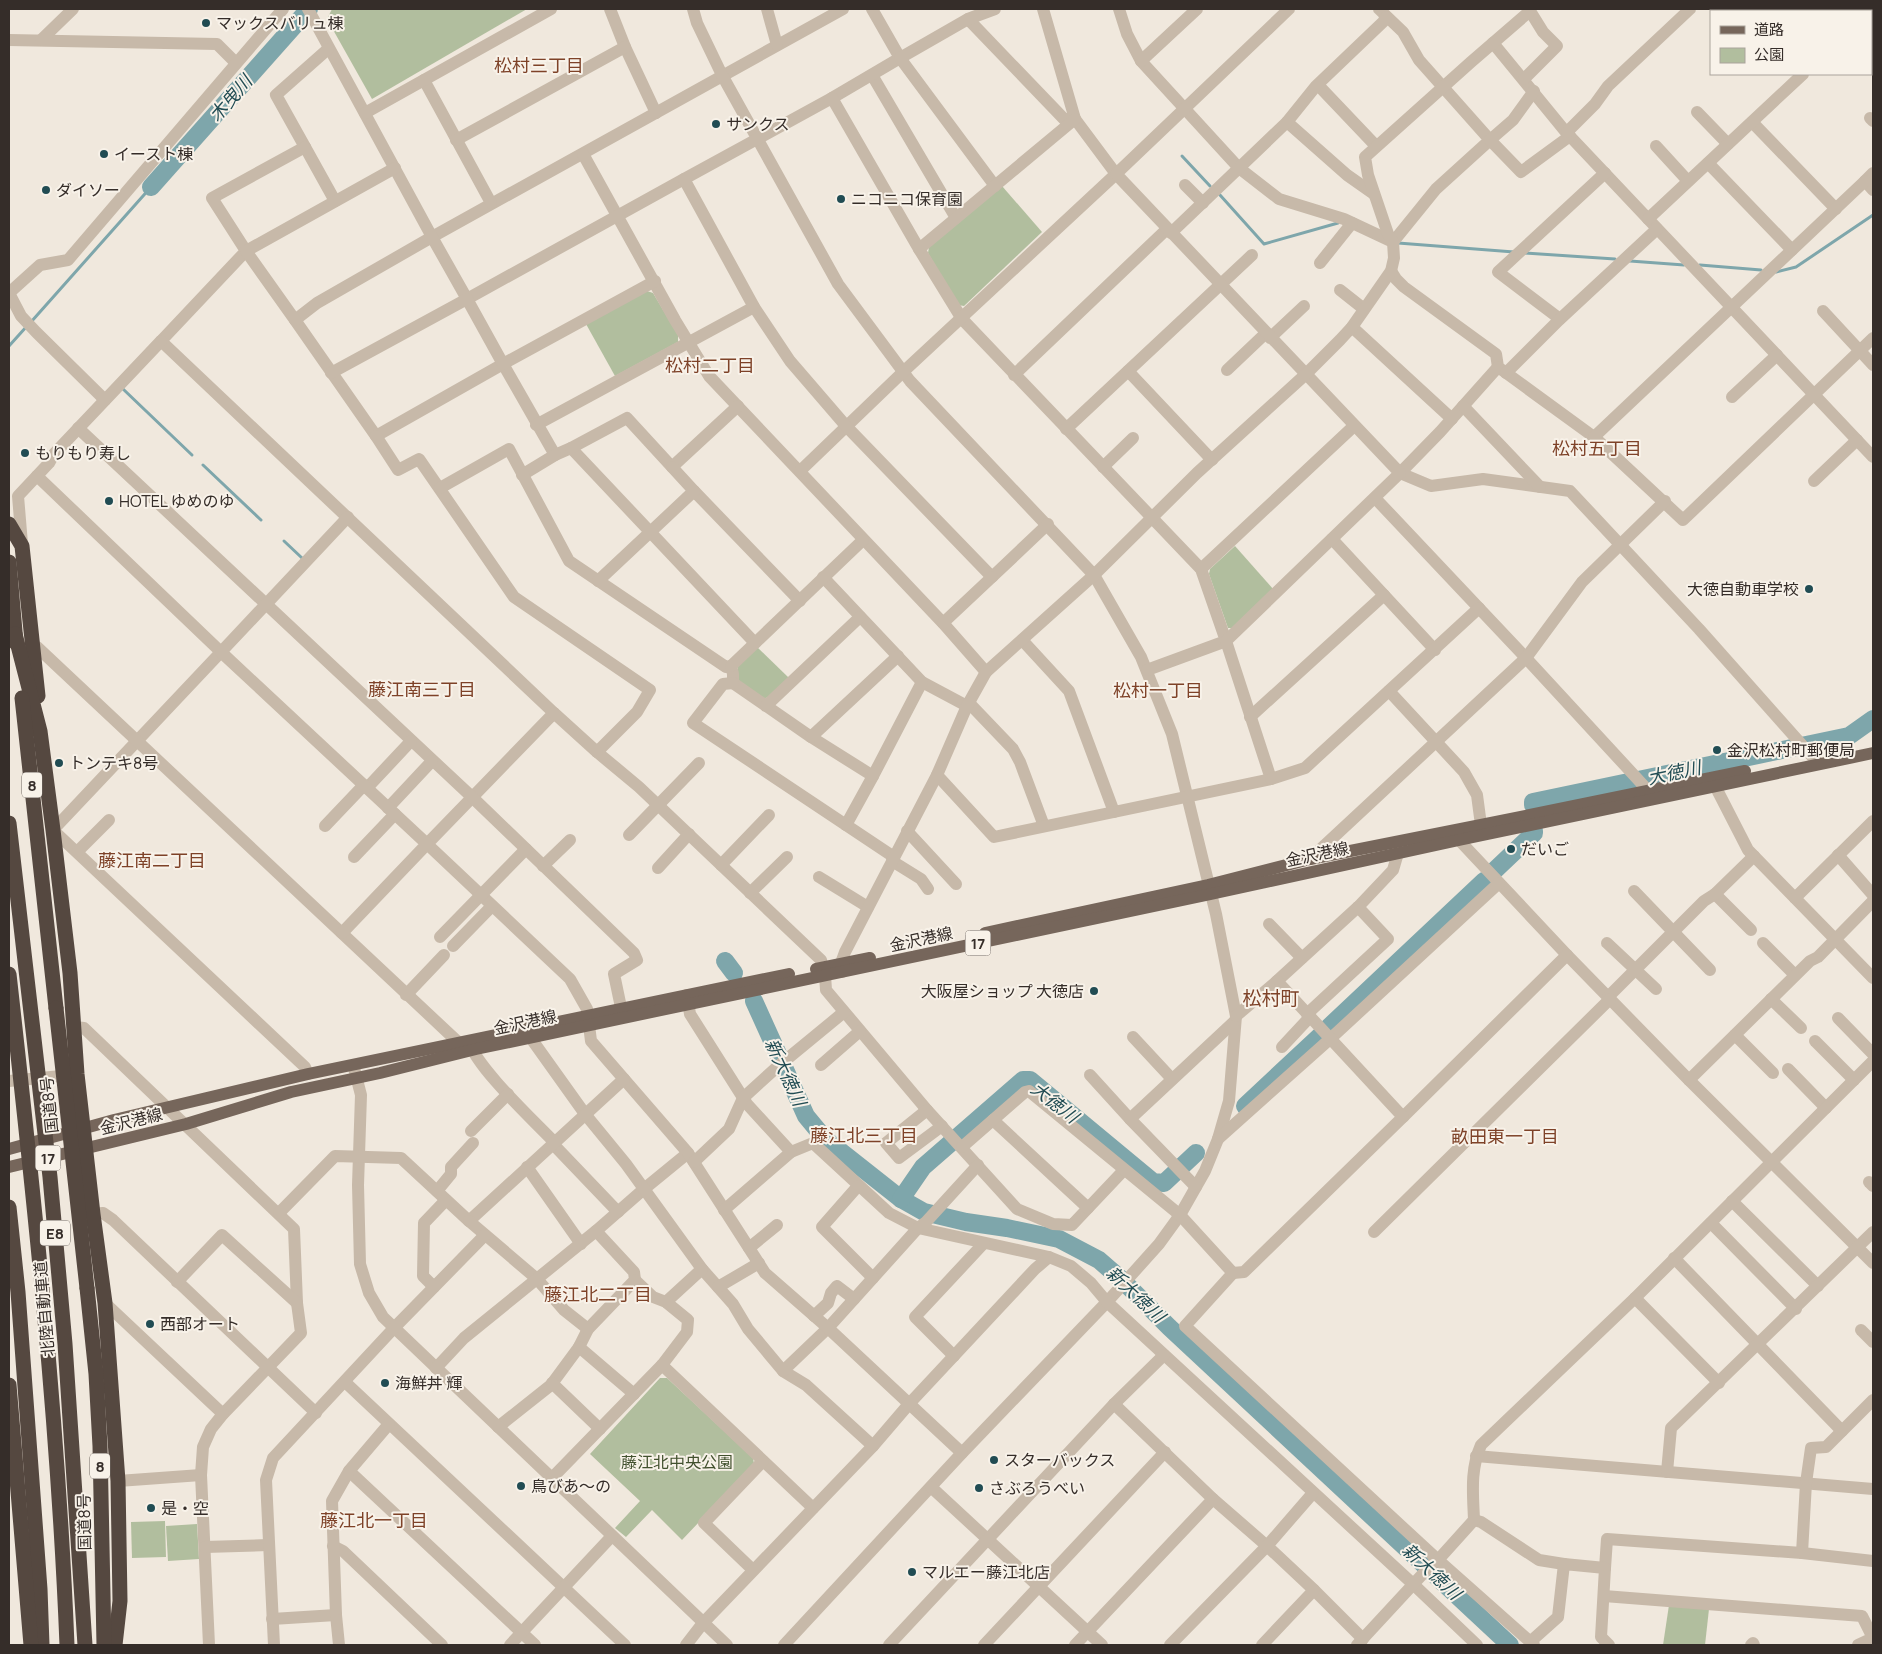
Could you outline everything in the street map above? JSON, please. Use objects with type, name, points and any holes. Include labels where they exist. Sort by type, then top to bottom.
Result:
[{"type":"highway","points":[[9,524],[22,546],[40,712],[40,731]]},
{"type":"highway","name":"国道8号","points":[[9,562],[15,634],[96,1374],[100,1446],[104,1645]]},
{"type":"highway","points":[[15,634],[40,731],[70,973],[77,1074],[105,1302],[118,1481],[120,1601],[115,1645]]},
{"type":"highway","name":"北陸自動車道","points":[[9,823],[50,1178],[64,1334],[85,1645]]},
{"type":"highway","name":"北陸自動車道","points":[[9,974],[48,1340],[67,1645]]},
{"type":"highway","points":[[9,1207],[18,1292],[40,1589],[42,1645]]},
{"type":"highway","points":[[9,1384],[11,1444],[31,1645]]},
{"type":"highway","points":[[119,1574],[126,1645]]},
{"type":"main road","name":"金沢港線","points":[[1457,835],[1481,826],[1645,787],[1713,782],[1810,752],[1873,744]]},
{"type":"main road","name":"金沢港線","points":[[1810,752],[1873,752]]},
{"type":"main road","name":"金沢港線","points":[[9,1167],[186,1124],[355,1071],[466,1044],[530,1033],[1209,890],[1457,835],[1645,787]]},
{"type":"main road","name":"金沢港線","points":[[1209,890],[1310,859],[1396,848]]},
{"type":"main road","name":"金沢港線","points":[[9,1149],[84,1128],[308,1074],[355,1071]]},
{"type":"street","points":[[41,40],[74,9]]},
{"type":"street","points":[[106,400],[21,316],[9,293],[40,265],[68,260],[283,9]]},
{"type":"street","points":[[308,9],[328,49],[536,425],[555,455]]},
{"type":"street","points":[[365,114],[538,12],[551,9]]},
{"type":"street","points":[[610,9],[625,47],[656,113]]},
{"type":"street","points":[[693,9],[697,23],[722,74],[838,284],[903,372],[1094,575],[1147,670],[1172,734],[1188,797],[1230,978],[1235,1019],[1229,1101],[1218,1139],[1205,1171],[1180,1215],[1159,1244],[1118,1291],[962,1453],[784,1645]]},
{"type":"street","points":[[766,9],[777,45]]},
{"type":"street","points":[[872,9],[900,58],[995,186]]},
{"type":"street","points":[[332,373],[757,137],[832,98],[968,19],[995,9]]},
{"type":"street","points":[[1043,9],[1075,119],[1116,174],[1400,473],[1431,486],[1483,479],[1570,491],[1810,752]]},
{"type":"street","points":[[1119,9],[1128,34],[1142,61],[1240,168],[1279,199],[1352,223],[1393,242]]},
{"type":"street","points":[[1142,61],[1196,9]]},
{"type":"street","points":[[800,471],[903,372],[1186,109],[1289,9]]},
{"type":"street","points":[[1382,13],[1403,32],[1420,60],[1490,140],[1521,172],[1568,134],[1595,104],[1608,86],[1690,9]]},
{"type":"street","points":[[842,967],[868,908],[937,775],[968,704],[986,672],[1023,641],[1094,575],[1212,460],[1305,375],[1352,327],[1391,271],[1394,258],[1393,242],[1388,234],[1374,194],[1365,157],[1530,10],[1543,32],[1557,46],[1524,79]]},
{"type":"street","points":[[295,320],[317,303],[432,236],[583,154],[836,11]]},
{"type":"street","points":[[1014,375],[1169,231],[1203,203],[1288,122],[1318,85],[1383,22],[1382,13]]},
{"type":"street","points":[[968,19],[1064,119],[1075,119]]},
{"type":"street","points":[[9,40],[217,44],[236,63]]},
{"type":"street","points":[[1493,43],[1568,134],[1873,457]]},
{"type":"street","points":[[456,140],[625,47]]},
{"type":"street","points":[[328,49],[276,95],[335,201]]},
{"type":"street","points":[[872,75],[956,218]]},
{"type":"street","points":[[1147,670],[1226,641],[1375,498],[1463,406],[1502,370],[1512,365],[1560,319],[1653,224],[1688,181],[1802,75]]},
{"type":"street","points":[[424,80],[492,203]]},
{"type":"street","points":[[1318,85],[1376,146]]},
{"type":"street","points":[[1393,242],[1436,189],[1513,120],[1534,91]]},
{"type":"street","points":[[832,98],[919,249],[962,319],[1201,569],[1271,779]]},
{"type":"street","points":[[1697,112],[1728,144]]},
{"type":"street","points":[[919,249],[1075,119]]},
{"type":"street","points":[[1288,122],[1347,175],[1374,194]]},
{"type":"street","points":[[1752,122],[1836,208]]},
{"type":"street","points":[[1656,146],[1688,181]]},
{"type":"street","points":[[305,147],[212,198],[246,251],[398,470],[419,459],[514,597],[650,690],[637,712],[597,752]]},
{"type":"street","points":[[583,154],[688,343],[709,376],[943,623],[986,672]]},
{"type":"street","points":[[1708,162],[1792,250]]},
{"type":"street","points":[[22,546],[18,496],[78,428],[246,251],[395,168]]},
{"type":"street","points":[[1560,319],[1498,272],[1605,173]]},
{"type":"street","points":[[684,179],[754,307],[790,361],[846,426],[992,577]]},
{"type":"street","points":[[1594,437],[1836,208],[1870,182]]},
{"type":"street","points":[[1186,185],[1203,203]]},
{"type":"street","points":[[1320,263],[1352,223]]},
{"type":"street","points":[[1066,429],[1252,255]]},
{"type":"street","points":[[1391,271],[1404,287],[1496,354],[1502,370],[1594,437],[1665,501],[1683,520],[1873,338]]},
{"type":"street","points":[[376,436],[503,364],[655,282]]},
{"type":"street","points":[[1340,290],[1364,309]]},
{"type":"street","points":[[1228,370],[1304,306]]},
{"type":"street","points":[[536,425],[754,307]]},
{"type":"street","points":[[1822,311],[1873,365]]},
{"type":"street","points":[[1352,327],[1452,419]]},
{"type":"street","points":[[162,341],[554,713],[657,804],[821,960],[826,990],[927,1110],[1017,1209],[1053,1224],[1072,1225],[1124,1170]]},
{"type":"street","points":[[1732,397],[1777,355]]},
{"type":"street","points":[[1128,371],[1212,460]]},
{"type":"street","points":[[672,467],[738,406]]},
{"type":"street","points":[[1463,406],[1540,487]]},
{"type":"street","points":[[522,475],[555,455],[627,418],[800,601]]},
{"type":"street","points":[[1201,569],[1354,426]]},
{"type":"street","points":[[78,428],[472,797],[634,953],[637,960],[614,974],[622,1013]]},
{"type":"street","points":[[1103,467],[1133,438]]},
{"type":"street","points":[[1814,481],[1857,440]]},
{"type":"street","points":[[571,448],[755,643]]},
{"type":"street","points":[[440,488],[509,449],[570,561],[726,667],[731,666],[800,601],[802,596],[863,540]]},
{"type":"street","points":[[36,476],[570,980],[587,1009],[591,1041],[691,1158],[765,1273],[828,1328],[962,1453]]},
{"type":"street","points":[[598,581],[694,491]]},
{"type":"street","points":[[1375,498],[1645,787]]},
{"type":"street","points":[[1310,859],[1526,658],[1582,582],[1665,501]]},
{"type":"street","points":[[308,1074],[305,1067],[78,851],[53,830],[348,517]]},
{"type":"street","points":[[943,623],[1048,524]]},
{"type":"street","points":[[1332,539],[1435,650]]},
{"type":"street","points":[[823,577],[922,682],[968,704],[1013,749],[1020,762],[1044,826]]},
{"type":"street","points":[[1250,717],[1384,595]]},
{"type":"street","points":[[937,775],[994,837],[1271,779],[1305,768],[1479,608]]},
{"type":"street","points":[[766,706],[860,617]]},
{"type":"street","points":[[1023,641],[1069,691],[1114,812]]},
{"type":"street","points":[[33,647],[37,646],[406,995],[466,1044],[508,1094],[618,1212]]},
{"type":"street","points":[[811,737],[898,656]]},
{"type":"street","points":[[731,666],[733,683]]},
{"type":"street","points":[[846,826],[922,682]]},
{"type":"street","points":[[873,776],[811,737],[733,683],[723,684],[693,723],[893,859],[921,879],[928,889]]},
{"type":"street","points":[[1389,692],[1464,772],[1477,795],[1481,826]]},
{"type":"street","points":[[342,933],[554,713]]},
{"type":"street","points":[[325,826],[411,741]]},
{"type":"street","points":[[354,857],[432,761]]},
{"type":"street","points":[[629,835],[657,804],[699,763]]},
{"type":"street","points":[[1713,782],[1748,850],[1873,978]]},
{"type":"street","points":[[721,865],[769,815]]},
{"type":"street","points":[[78,851],[109,820]]},
{"type":"street","points":[[1795,898],[1873,821]]},
{"type":"street","points":[[907,831],[956,884]]},
{"type":"street","points":[[658,868],[689,834]]},
{"type":"street","points":[[1457,835],[1567,955],[1873,1262]]},
{"type":"street","points":[[543,866],[570,840]]},
{"type":"street","points":[[1130,1119],[1235,1019],[1358,907],[1393,870],[1396,848]]},
{"type":"street","points":[[440,937],[526,849]]},
{"type":"street","points":[[1838,855],[1873,894]]},
{"type":"street","points":[[1374,1232],[1704,901],[1715,894],[1754,856]]},
{"type":"street","points":[[750,893],[787,857]]},
{"type":"street","points":[[819,877],[868,908]]},
{"type":"street","points":[[1218,1139],[1330,1039],[1499,883]]},
{"type":"street","points":[[1634,891],[1710,970]]},
{"type":"street","points":[[1715,894],[1752,930]]},
{"type":"street","points":[[1690,1080],[1810,961],[1818,957],[1873,901]]},
{"type":"street","points":[[453,946],[492,906]]},
{"type":"street","points":[[1282,1046],[1309,1015],[1388,939],[1358,907]]},
{"type":"street","points":[[1269,924],[1302,958]]},
{"type":"street","points":[[1607,942],[1656,989]]},
{"type":"street","points":[[1763,943],[1795,976]]},
{"type":"street","points":[[1564,1564],[1558,1617],[1532,1643],[1435,1562],[1185,1326],[1232,1273],[1244,1272],[1567,955]]},
{"type":"street","points":[[406,995],[444,956]]},
{"type":"street","points":[[1277,981],[1403,1116]]},
{"type":"street","points":[[688,999],[690,1014],[743,1098],[790,1152]]},
{"type":"street","points":[[1772,999],[1801,1028]]},
{"type":"street","points":[[436,1368],[464,1338],[596,1232],[644,1189],[691,1158],[729,1129],[743,1098],[789,1056],[844,1012]]},
{"type":"street","points":[[1838,1018],[1873,1054]]},
{"type":"street","points":[[75,1027],[84,1028],[294,1229],[297,1303],[301,1333],[223,1414],[211,1429],[203,1447],[201,1475],[209,1645]]},
{"type":"street","points":[[821,1065],[860,1031]]},
{"type":"street","points":[[530,1033],[585,1114],[644,1189],[702,1269],[733,1304],[748,1329],[783,1371],[806,1385],[873,1446]]},
{"type":"street","points":[[1735,1035],[1773,1073]]},
{"type":"street","points":[[1134,1036],[1172,1079]]},
{"type":"street","points":[[1815,1041],[1854,1080]]},
{"type":"street","points":[[1114,1404],[1314,1590],[1360,1642],[1474,1520],[1472,1472],[1481,1445],[1635,1298],[1873,1061]]},
{"type":"street","points":[[1788,1069],[1826,1108]]},
{"type":"street","points":[[355,1071],[361,1095],[358,1156],[360,1264],[369,1293],[383,1317],[727,1645]]},
{"type":"street","points":[[9,1081],[77,1074]]},
{"type":"street","points":[[1090,1075],[1196,1187]]},
{"type":"street","points":[[469,1221],[553,1142],[624,1079]]},
{"type":"street","points":[[957,1142],[993,1120],[1025,1092],[1029,1091],[1180,1215],[1232,1273]]},
{"type":"street","points":[[434,1287],[423,1276],[424,1223],[442,1196],[452,1167],[472,1137],[508,1094]]},
{"type":"street","points":[[927,1110],[886,1143],[899,1158],[942,1126]]},
{"type":"street","points":[[993,1120],[1088,1208]]},
{"type":"street","points":[[724,1210],[790,1152],[813,1143],[889,1213],[922,1225],[984,1243],[1049,1257],[1071,1266],[1091,1283],[1107,1302],[1477,1645]]},
{"type":"street","points":[[278,1213],[335,1156],[400,1158],[469,1221],[537,1279],[564,1310],[588,1329]]},
{"type":"street","points":[[783,1371],[828,1328],[978,1165]]},
{"type":"street","points":[[527,1167],[581,1244]]},
{"type":"street","points":[[858,1186],[822,1227],[873,1278]]},
{"type":"street","points":[[1732,1201],[1818,1286]]},
{"type":"street","points":[[93,1214],[103,1213],[113,1220],[316,1413]]},
{"type":"street","points":[[1711,1223],[1796,1309]]},
{"type":"street","points":[[749,1248],[777,1225]]},
{"type":"street","points":[[552,1478],[662,1365],[687,1332],[688,1320],[666,1302],[653,1297],[635,1280],[634,1272],[596,1232]]},
{"type":"street","points":[[1667,1472],[1671,1428],[1758,1346],[1873,1232]]},
{"type":"street","points":[[177,1282],[222,1235],[297,1303]]},
{"type":"street","points":[[274,1645],[266,1480],[273,1458],[394,1328],[485,1235]]},
{"type":"street","points":[[954,1356],[915,1317],[984,1243]]},
{"type":"street","points":[[686,1645],[703,1623],[873,1446],[909,1404],[1035,1268],[1049,1257]]},
{"type":"street","points":[[1674,1258],[1842,1431]]},
{"type":"street","points":[[718,1287],[758,1263]]},
{"type":"street","points":[[666,1302],[702,1269]]},
{"type":"street","points":[[498,1427],[552,1383],[580,1347],[588,1329],[635,1280]]},
{"type":"street","points":[[814,1316],[828,1303],[831,1293],[837,1286],[854,1299]]},
{"type":"street","points":[[1635,1298],[1719,1383]]},
{"type":"street","points":[[105,1302],[223,1414]]},
{"type":"street","points":[[1862,1330],[1873,1342]]},
{"type":"street","points":[[580,1347],[634,1394]]},
{"type":"street","points":[[889,1645],[1114,1404],[1164,1355]]},
{"type":"street","points":[[662,1365],[813,1508]]},
{"type":"street","points":[[345,1382],[625,1645]]},
{"type":"street","points":[[552,1383],[600,1429]]},
{"type":"street","points":[[1802,1554],[1806,1483],[1811,1448],[1826,1447],[1873,1400]]},
{"type":"street","points":[[339,1645],[336,1615],[332,1501],[349,1471],[389,1424]]},
{"type":"street","points":[[984,1645],[1165,1452]]},
{"type":"street","points":[[1476,1456],[1873,1489]]},
{"type":"street","points":[[753,1570],[704,1523],[762,1461]]},
{"type":"street","points":[[349,1471],[535,1645]]},
{"type":"street","points":[[118,1481],[201,1475]]},
{"type":"street","points":[[931,1487],[1102,1645]]},
{"type":"street","points":[[1170,1645],[1267,1546],[1312,1493]]},
{"type":"street","points":[[1075,1645],[1214,1499]]},
{"type":"street","points":[[1474,1520],[1481,1522],[1539,1560],[1606,1568]]},
{"type":"street","points":[[510,1645],[612,1536]]},
{"type":"street","points":[[1609,1645],[1600,1637],[1607,1539],[1873,1561]]},
{"type":"street","points":[[205,1547],[268,1545]]},
{"type":"street","points":[[333,1546],[344,1551],[442,1645]]},
{"type":"street","points":[[1262,1645],[1314,1590]]},
{"type":"street","points":[[1604,1596],[1862,1616],[1873,1638],[1858,1645]]},
{"type":"street","points":[[272,1618],[336,1615]]},
{"type":"street","points":[[1750,1645],[1752,1643],[1754,1645]]},
{"type":"green space","points":[[332,9],[527,9],[372,99],[327,19]]},
{"type":"green space","points":[[1002,186],[1042,232],[964,306],[958,305],[928,253],[929,247]]},
{"type":"green space","points":[[647,291],[653,293],[678,335],[678,342],[615,376],[586,324]]},
{"type":"green space","points":[[1235,546],[1273,589],[1232,628],[1228,628],[1209,574],[1210,569]]},
{"type":"green space","points":[[757,647],[789,678],[769,697],[762,699],[737,682],[738,664]]},
{"type":"green space","name":"藤江北中央公園","points":[[660,1378],[667,1378],[753,1458],[754,1464],[682,1540],[652,1510],[626,1537],[615,1528],[640,1501],[590,1454]]},
{"type":"green space","points":[[165,1521],[166,1557],[132,1558],[131,1522]]},
{"type":"green space","points":[[197,1524],[199,1559],[168,1561],[166,1526]]},
{"type":"green space","points":[[1669,1605],[1709,1609],[1705,1645],[1663,1645]]},
{"type":"waterway","name":"木曳川","points":[[151,187],[309,9]]},
{"type":"waterway","points":[[1182,156],[1210,186]]},
{"type":"waterway","points":[[31,322],[151,187]]},
{"type":"waterway","points":[[1220,195],[1264,244],[1338,223]]},
{"type":"waterway","points":[[1776,272],[1796,267],[1873,215]]},
{"type":"waterway","points":[[1398,243],[1514,252]]},
{"type":"waterway","points":[[1525,253],[1615,259]]},
{"type":"waterway","points":[[1630,261],[1684,265]]},
{"type":"waterway","points":[[1700,265],[1761,270]]},
{"type":"waterway","points":[[9,346],[27,326]]},
{"type":"waterway","points":[[123,389],[192,455]]},
{"type":"waterway","points":[[203,465],[261,520]]},
{"type":"waterway","points":[[284,541],[302,558]]},
{"type":"waterway","name":"大徳川","points":[[1533,805],[1533,802],[1849,736],[1873,719]]},
{"type":"waterway","name":"大徳川","points":[[1494,871],[1534,831]]},
{"type":"waterway","name":"大徳川","points":[[1329,1027],[1484,881]]},
{"type":"waterway","name":"新大徳川","points":[[725,961],[734,973]]},
{"type":"waterway","name":"新大徳川","points":[[754,1001],[806,1116],[825,1139],[901,1199],[924,1212],[966,1222],[1059,1239],[1099,1260],[1510,1645]]},
{"type":"waterway","name":"大徳川","points":[[1245,1106],[1321,1035]]},
{"type":"waterway","name":"大徳川","points":[[901,1199],[923,1167],[1023,1080],[1030,1080],[1153,1182],[1164,1183],[1196,1153]]},
{"type":"place","name":"マックスバリュ棟","points":[[206,23]]},
{"type":"place","name":"サンクス","points":[[716,124]]},
{"type":"place","name":"イースト棟","points":[[104,154]]},
{"type":"place","name":"ダイソー","points":[[46,190]]},
{"type":"place","name":"ニコニコ保育園","points":[[841,199]]},
{"type":"place","name":"もりもり寿し","points":[[25,453]]},
{"type":"place","name":"HOTEL ゆめのゆ","points":[[109,501]]},
{"type":"place","name":"大徳自動車学校","points":[[1809,589]]},
{"type":"place","name":"金沢松村町郵便局","points":[[1717,750]]},
{"type":"place","name":"トンテキ8号","points":[[59,763]]},
{"type":"place","name":"だいご","points":[[1511,849]]},
{"type":"place","name":"大阪屋ショップ 大徳店","points":[[1094,991]]},
{"type":"place","name":"西部オート","points":[[150,1324]]},
{"type":"place","name":"海鮮丼 輝","points":[[385,1383]]},
{"type":"place","name":"スターバックス","points":[[994,1460]]},
{"type":"place","name":"鳥びあ〜の","points":[[521,1486]]},
{"type":"place","name":"さぶろうべい","points":[[979,1488]]},
{"type":"place","name":"是・空","points":[[151,1508]]},
{"type":"place","name":"マルエー藤江北店","points":[[912,1572]]},
{"type":"district","name":"松村三丁目","points":[[539,65]]},
{"type":"district","name":"松村二丁目","points":[[710,365]]},
{"type":"district","name":"松村五丁目","points":[[1597,448]]},
{"type":"district","name":"藤江南三丁目","points":[[422,689]]},
{"type":"district","name":"松村一丁目","points":[[1158,690]]},
{"type":"district","name":"藤江南二丁目","points":[[152,860]]},
{"type":"district","name":"松村町","points":[[1271,998]]},
{"type":"district","name":"藤江北三丁目","points":[[864,1135]]},
{"type":"district","name":"畝田東一丁目","points":[[1505,1136]]},
{"type":"district","name":"藤江北二丁目","points":[[598,1294]]},
{"type":"district","name":"藤江北一丁目","points":[[374,1520]]}]
